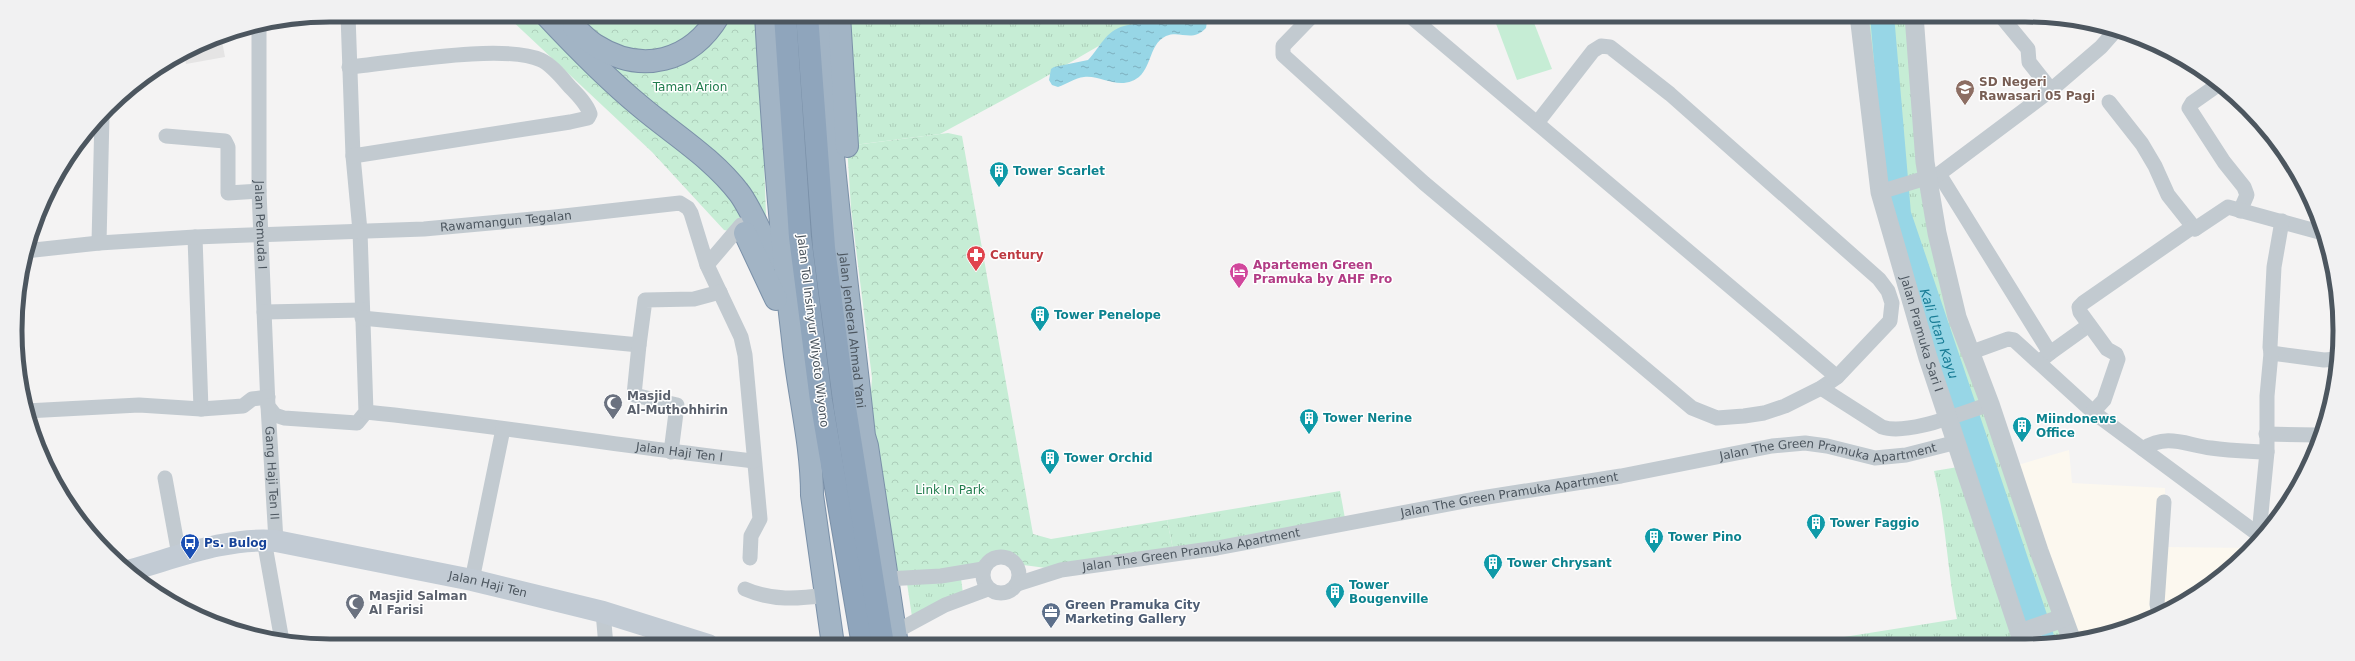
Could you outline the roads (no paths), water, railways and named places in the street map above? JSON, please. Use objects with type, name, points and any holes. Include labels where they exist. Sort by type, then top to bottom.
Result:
[{"type":"highway","points":[[553,22],[608,80],[656,120],[676,132],[714,166],[739,194],[774,258]]},
{"type":"highway","points":[[571,22],[594,44],[613,55],[648,62],[674,56],[696,44],[713,22]]},
{"type":"highway","points":[[758,22],[772,234],[777,283],[776,299],[802,475],[812,495]]},
{"type":"highway","points":[[767,22],[783,249],[798,382],[812,472],[812,495],[831,639]]},
{"type":"highway","name":"Jalan Tol Insinyur Wiyoto Wiyono","points":[[785,22],[801,244],[821,400],[862,639]]},
{"type":"highway","name":"Jalan Tol Insinyur Wiyoto Wiyono","points":[[808,22],[825,256],[845,408],[892,639]]},
{"type":"highway","name":"Jalan Jenderal Ahmad Yani","points":[[823,22],[836,198],[864,436],[867,446],[886,579],[892,639]]},
{"type":"highway","points":[[839,22],[851,203],[872,378],[870,434],[867,446]]},
{"type":"highway","points":[[656,120],[668,139],[716,188],[736,231],[776,299]]},
{"type":"main road","name":"Jalan Haji Ten","points":[[139,572],[179,555],[211,547],[270,540],[472,580],[603,612],[689,639]]},
{"type":"street","points":[[33,412],[139,405],[201,409],[243,406],[252,400],[268,401],[275,414],[284,418],[357,423],[366,412],[360,231],[353,156],[348,22]]},
{"type":"street","points":[[1306,22],[1283,46],[1283,55],[1424,182],[1692,408],[1716,418],[1764,413],[1785,406],[1821,388],[1837,377],[1890,321],[1892,303],[1888,291],[1879,279],[1670,94],[1610,48],[1601,46],[1593,50],[1537,123]]},
{"type":"street","points":[[1417,22],[1837,377]]},
{"type":"street","name":"Jalan Pramuka Sari I","points":[[1860,22],[1881,191],[1915,315],[1954,416],[1957,442],[2022,636]]},
{"type":"street","points":[[1915,22],[1933,183],[1937,233],[1957,316],[1972,352],[1985,406],[2061,619],[2069,635]]},
{"type":"street","points":[[2006,22],[2028,49],[2029,62],[2051,90]]},
{"type":"street","name":"Jalan Pemuda I","points":[[259,31],[259,191],[268,401]]},
{"type":"street","points":[[1881,191],[1933,183],[2051,90],[2111,35]]},
{"type":"street","points":[[349,67],[459,55],[496,54],[536,58],[550,66],[567,83],[581,99],[590,114],[588,118],[570,122],[353,156]]},
{"type":"street","points":[[2214,88],[2190,104],[2189,109],[2200,123],[2224,162],[2244,187],[2247,195],[2240,211]]},
{"type":"street","points":[[2110,102],[2142,144],[2155,166],[2168,195],[2195,229]]},
{"type":"street","points":[[99,244],[102,124]]},
{"type":"street","points":[[166,136],[225,141],[228,147],[228,193],[259,191]]},
{"type":"street","points":[[1933,183],[2045,357],[2093,412],[2257,533]]},
{"type":"street","name":"Rawamangun Tegalan","points":[[33,250],[99,244],[262,233],[360,231],[474,224],[680,203],[688,208],[691,213],[707,265]]},
{"type":"street","points":[[2093,412],[2104,400],[2118,359],[2116,354],[2107,349],[2089,325],[2080,310],[2083,303],[2192,228],[2195,229],[2224,208],[2231,207],[2240,211],[2317,231]]},
{"type":"street","points":[[2260,530],[2267,452],[2267,396],[2271,353],[2274,267],[2282,221]]},
{"type":"street","points":[[736,231],[718,250],[707,265],[741,337],[745,355],[760,519],[751,536],[750,558]]},
{"type":"street","points":[[195,237],[201,409]]},
{"type":"street","points":[[671,452],[677,405],[634,395],[645,300],[694,299],[720,292]]},
{"type":"street","points":[[264,312],[362,314],[639,345]]},
{"type":"street","points":[[2045,357],[2089,325]]},
{"type":"street","points":[[1972,352],[2008,339],[2014,340],[2045,357]]},
{"type":"street","points":[[2271,353],[2324,360],[2331,359]]},
{"type":"street","points":[[1821,388],[1882,427],[1890,430],[1954,416],[1985,406]]},
{"type":"street","name":"Gang Haji Ten II","points":[[268,401],[270,540]]},
{"type":"street","name":"Jalan Haji Ten I","points":[[366,412],[468,422],[503,429],[754,462]]},
{"type":"street","points":[[472,580],[503,429]]},
{"type":"street","points":[[2266,434],[2315,435]]},
{"type":"street","points":[[2143,449],[2152,443],[2171,439],[2210,448],[2267,452]]},
{"type":"street","name":"Jalan The Green Pramuka Apartment","points":[[1017,584],[1061,570],[1217,548],[1475,499],[1621,476],[1772,446],[1805,443],[1875,458],[1906,455],[1957,442]]},
{"type":"street","points":[[165,478],[179,555]]},
{"type":"street","points":[[2158,609],[2164,502]]},
{"type":"street","points":[[270,540],[281,635]]},
{"type":"street","points":[[998,557],[1006,558],[1013,562],[1018,568],[1019,576],[1017,584],[1012,590],[1004,594],[996,593],[988,589],[984,582],[983,569],[990,560],[998,557]]},
{"type":"street","name":"Jalan The Green Pramuka Apartment","points":[[1018,568],[1061,570]]},
{"type":"street","points":[[886,579],[941,576],[983,569]]},
{"type":"street","points":[[745,589],[756,594],[784,600],[826,595]]},
{"type":"street","points":[[895,639],[944,605],[988,589]]},
{"type":"street","points":[[603,612],[605,639]]},
{"type":"street","points":[[2022,636],[2061,619]]},
{"type":"water","points":[[1207,22],[1206,28],[1196,35],[1191,36],[1177,34],[1166,36],[1160,40],[1152,52],[1144,72],[1132,81],[1120,83],[1084,77],[1058,87],[1052,85],[1049,80],[1051,69],[1054,67],[1088,60],[1103,40],[1117,28],[1151,23]]},
{"type":"waterway","name":"Kali Utan Kayu","points":[[1883,22],[1899,214],[2042,638]]},
{"type":"place","name":"SD Negeri Rawasari 05 Pagi","points":[[1965,106]]},
{"type":"place","name":"Tower Scarlet","points":[[999,188]]},
{"type":"place","name":"Century","points":[[976,272]]},
{"type":"place","name":"Apartemen Green Pramuka by AHF Pro","points":[[1239,289]]},
{"type":"place","name":"Tower Penelope","points":[[1040,332]]},
{"type":"place","name":"Masjid Al-Muthohhirin","points":[[613,420]]},
{"type":"place","name":"Tower Nerine","points":[[1309,435]]},
{"type":"place","name":"Miindonews Office","points":[[2022,443]]},
{"type":"place","name":"Tower Orchid","points":[[1050,475]]},
{"type":"place","name":"Tower Faggio","points":[[1816,540]]},
{"type":"place","name":"Tower Pino","points":[[1654,554]]},
{"type":"place","name":"Ps. Bulog","points":[[190,560]]},
{"type":"place","name":"Tower Chrysant","points":[[1493,580]]},
{"type":"place","name":"Tower Bougenville","points":[[1335,609]]},
{"type":"place","name":"Masjid Salman Al Farisi","points":[[355,620]]},
{"type":"place","name":"Green Pramuka City Marketing Gallery","points":[[1051,629]]},
{"type":"park label","name":"Taman Arion","points":[[690,87]]},
{"type":"park label","name":"Link In Park","points":[[950,490]]}]
